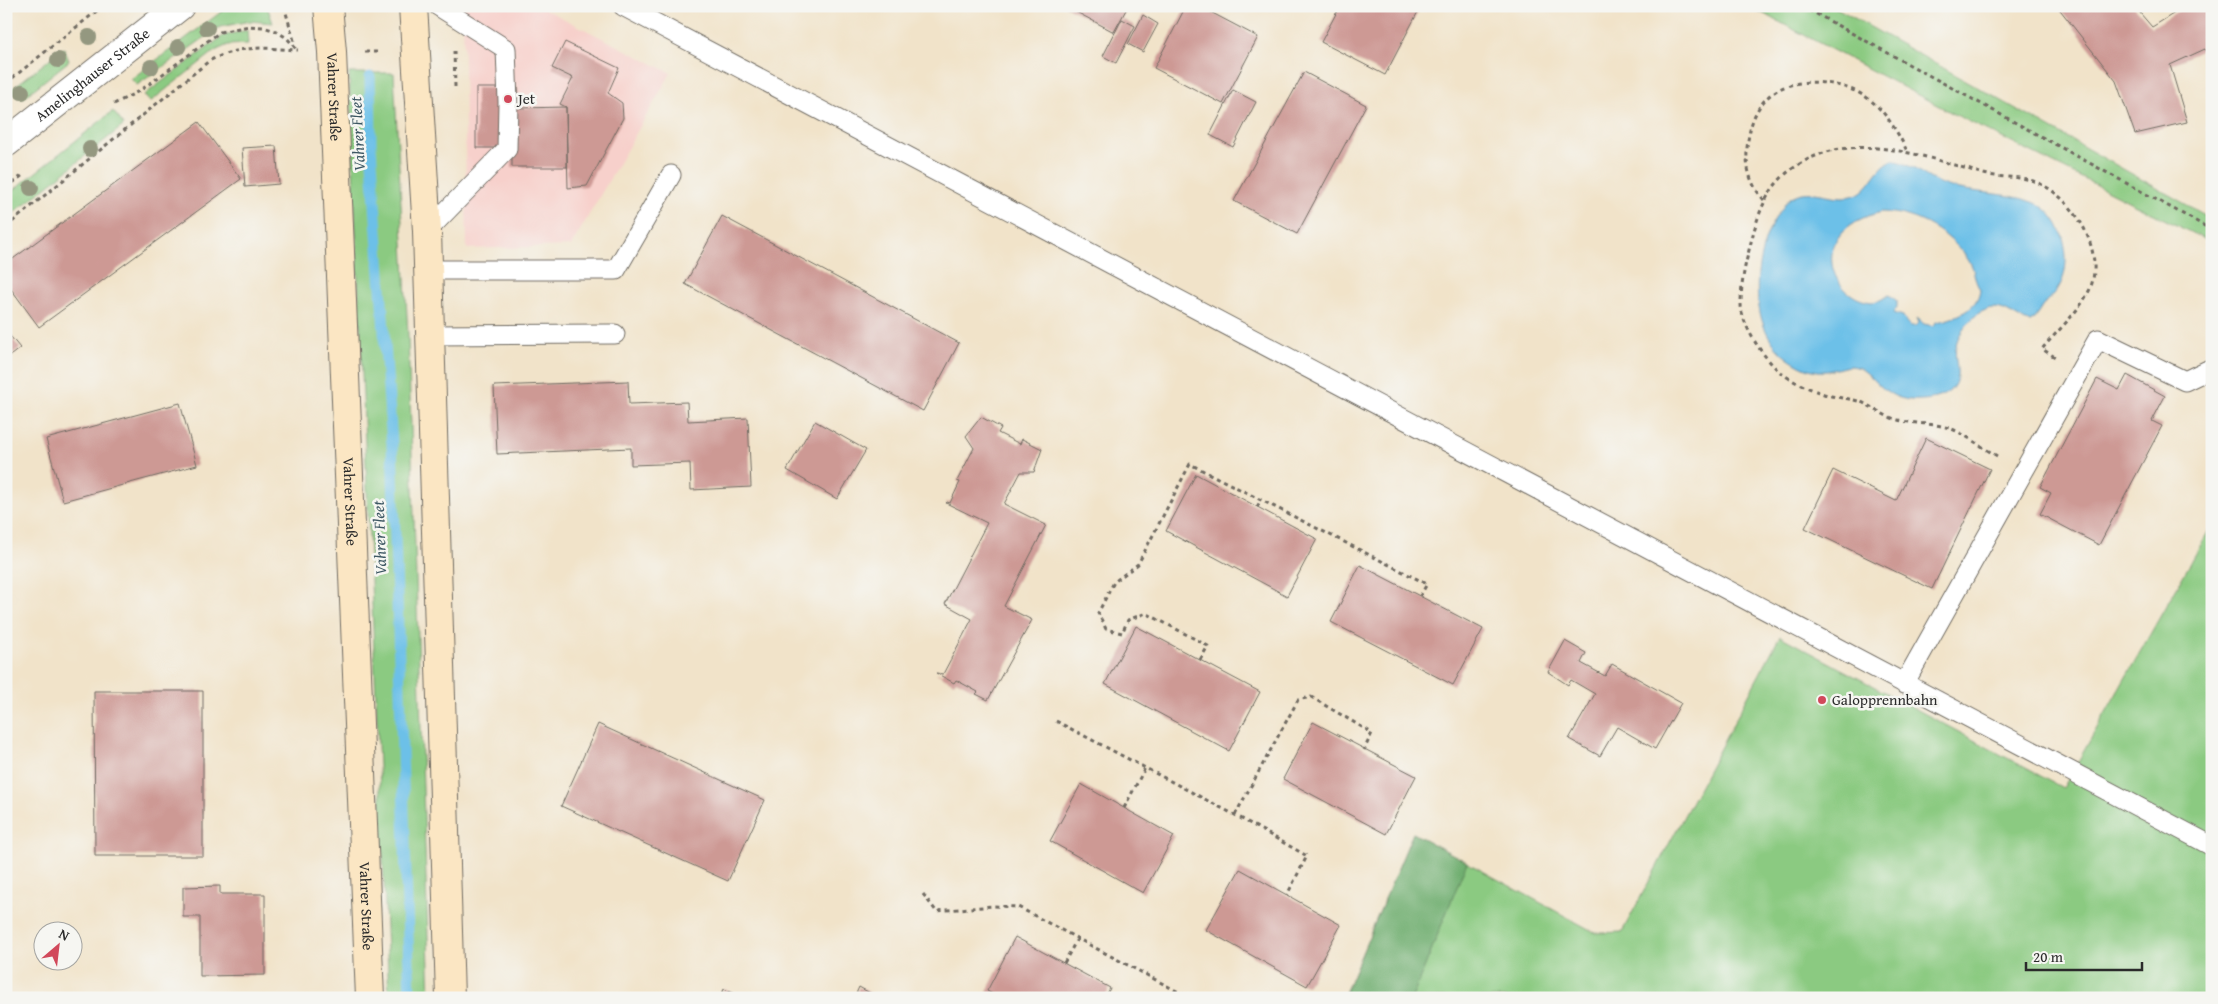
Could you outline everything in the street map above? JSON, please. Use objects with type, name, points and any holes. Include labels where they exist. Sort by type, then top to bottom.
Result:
[{"type":"main road","name":"Vahrer Straße","points":[[328,6],[332,52],[370,998]]},
{"type":"main road","points":[[413,6],[427,231],[450,998]]},
{"type":"street","name":"Amelinghauser Straße","points":[[6,143],[180,6]]},
{"type":"lane","points":[[427,231],[507,149],[506,49],[438,6]]},
{"type":"lane","points":[[623,6],[2212,846]]},
{"type":"lane","points":[[428,270],[616,270],[671,175]]},
{"type":"lane","points":[[430,335],[615,334]]},
{"type":"lane","points":[[1904,684],[2098,339],[2185,380],[2212,368]]},
{"type":"path","points":[[6,83],[103,6]]},
{"type":"path","points":[[1802,6],[2212,230]]},
{"type":"path","points":[[110,106],[141,90],[220,32],[249,26],[263,27],[276,31],[287,38],[298,50]]},
{"type":"path","points":[[6,227],[209,61],[229,51],[251,48],[332,52],[454,51]]},
{"type":"path","points":[[1764,200],[1754,188],[1748,171],[1749,131],[1754,115],[1766,99],[1790,86],[1820,82],[1843,87],[1865,96],[1889,120],[1908,151]]},
{"type":"path","points":[[2023,472],[1949,428],[1896,419],[1860,402],[1824,394],[1780,372],[1764,356],[1751,335],[1740,306],[1744,273],[1764,200],[1791,169],[1812,157],[1839,148],[1863,146],[1908,151],[1988,175],[2030,180],[2056,193],[2079,222],[2090,242],[2094,265],[2089,290],[2078,308],[2042,349],[2079,372]]},
{"type":"path","points":[[6,188],[28,170]]},
{"type":"path","points":[[1200,660],[1208,646],[1146,613],[1128,620],[1122,633],[1106,628],[1098,613],[1114,582],[1138,564],[1190,464],[1427,584],[1420,596]]},
{"type":"path","points":[[1257,507],[1261,500]]},
{"type":"path","points":[[1235,815],[1298,700],[1311,697],[1372,733],[1364,750]]},
{"type":"path","points":[[1056,721],[1235,815],[1307,856],[1287,896]]},
{"type":"path","points":[[1124,808],[1145,768]]},
{"type":"path","points":[[923,894],[936,911],[993,906],[1018,907],[1190,998]]},
{"type":"path","points":[[1064,963],[1078,939]]},
{"type":"shaded area","points":[[463,6],[539,6],[671,73],[571,246],[467,249]]},
{"type":"green space","points":[[229,6],[267,6],[273,23],[250,21],[220,27],[137,85],[131,79]]},
{"type":"green space","points":[[1749,6],[1833,6],[2212,219],[2212,243],[1954,114]]},
{"type":"green space","points":[[247,30],[248,44],[228,45],[215,51],[150,102],[144,95],[223,36]]},
{"type":"green space","points":[[64,48],[69,61],[23,98],[9,91]]},
{"type":"green space","points":[[349,73],[394,73],[408,335],[430,998],[389,998]]},
{"type":"green space","points":[[113,111],[124,125],[6,219],[6,196]]},
{"type":"green space","name":"Galopprennbahn","points":[[2212,525],[2212,998],[1343,998],[1413,833],[1596,933],[1622,932],[1780,636],[2063,788]]},
{"type":"green space","points":[[1413,833],[1467,862],[1412,998],[1343,998]]},
{"type":"water","points":[[1893,160],[1900,162],[1947,186],[2012,196],[2038,204],[2050,213],[2056,222],[2061,231],[2065,247],[2065,271],[2060,286],[2045,302],[2033,320],[2031,322],[2026,321],[1998,308],[1988,309],[1977,314],[1965,327],[1957,342],[1955,354],[1957,376],[1955,383],[1946,394],[1932,399],[1911,400],[1900,398],[1883,389],[1865,371],[1851,366],[1821,371],[1800,365],[1775,346],[1765,330],[1760,311],[1757,290],[1763,249],[1769,230],[1789,199],[1804,193],[1844,197],[1858,194],[1869,185],[1887,163]],"holes":[[[1882,212],[1895,213],[1921,221],[1944,234],[1963,253],[1971,264],[1980,289],[1975,303],[1970,308],[1950,319],[1936,322],[1934,326],[1924,324],[1917,318],[1919,323],[1916,326],[1911,326],[1903,316],[1893,313],[1897,307],[1897,301],[1889,295],[1879,301],[1872,302],[1862,300],[1844,288],[1833,270],[1832,260],[1833,249],[1841,233],[1851,224],[1863,218]]]},
{"type":"building","points":[[1065,6],[1128,6],[1114,32]]},
{"type":"building","points":[[1186,6],[1199,6],[1258,37],[1223,104],[1154,68]]},
{"type":"building","points":[[1340,6],[1421,6],[1385,75],[1321,42]]},
{"type":"building","points":[[2057,6],[2134,6],[2152,27],[2186,6],[2212,6],[2212,58],[2205,49],[2170,65],[2187,122],[2135,134],[2116,81]]},
{"type":"building","points":[[1143,15],[1158,24],[1143,52],[1128,44]]},
{"type":"building","points":[[1122,19],[1135,26],[1116,63],[1103,56]]},
{"type":"building","points":[[565,42],[619,68],[608,93],[622,103],[623,118],[587,186],[568,188],[566,107],[560,104],[573,78],[552,68]]},
{"type":"building","points":[[1304,72],[1366,105],[1297,234],[1234,201]]},
{"type":"building","points":[[476,88],[518,88],[519,108],[566,107],[567,167],[512,167],[512,148],[476,148]]},
{"type":"building","points":[[1233,90],[1256,102],[1233,147],[1210,135]]},
{"type":"building","points":[[199,122],[241,179],[39,327],[6,282],[6,264]]},
{"type":"building","points":[[276,146],[279,184],[245,187],[242,148]]},
{"type":"building","points":[[722,216],[959,343],[923,411],[685,284]]},
{"type":"building","points":[[6,331],[20,348],[6,359]]},
{"type":"building","points":[[2127,375],[2165,396],[2152,421],[2162,426],[2099,545],[2040,514],[2051,493],[2040,487],[2097,379],[2119,390]]},
{"type":"building","points":[[628,381],[629,404],[687,402],[688,421],[748,418],[751,487],[691,490],[690,463],[631,465],[631,448],[497,454],[494,386]]},
{"type":"building","points":[[180,403],[197,465],[63,501],[46,439]]},
{"type":"building","points":[[981,417],[1001,428],[998,433],[1020,444],[1022,439],[1042,449],[1034,472],[1021,472],[1004,504],[1046,525],[1004,606],[1032,620],[988,700],[956,680],[954,683],[936,673],[943,674],[972,619],[945,604],[987,523],[946,503],[950,503],[960,482],[957,481],[974,448],[966,436]]},
{"type":"building","points":[[815,421],[866,450],[837,499],[787,470]]},
{"type":"building","points":[[1926,438],[1990,469],[1932,589],[1805,528],[1833,470],[1896,501]]},
{"type":"building","points":[[1196,474],[1317,539],[1287,596],[1166,531]]},
{"type":"building","points":[[1360,565],[1483,629],[1453,685],[1331,622]]},
{"type":"building","points":[[1136,626],[1260,692],[1229,751],[1105,684]]},
{"type":"building","points":[[1565,641],[1586,653],[1581,663],[1605,676],[1612,664],[1681,703],[1655,749],[1617,727],[1600,756],[1569,739],[1595,694],[1571,680],[1568,685],[1548,672]]},
{"type":"building","points":[[94,691],[203,691],[203,856],[95,856]]},
{"type":"building","points":[[1313,722],[1416,776],[1386,834],[1283,779]]},
{"type":"building","points":[[598,724],[765,800],[728,881],[561,806]]},
{"type":"building","points":[[1081,784],[1174,836],[1143,893],[1050,841]]},
{"type":"building","points":[[1240,869],[1341,925],[1307,986],[1206,930]]},
{"type":"building","points":[[220,886],[220,894],[265,894],[265,975],[200,976],[200,917],[183,917],[183,887]]},
{"type":"building","points":[[1015,937],[1110,988],[1105,998],[1000,998],[987,991]]},
{"type":"building","points":[[859,987],[879,998],[854,998]]},
{"type":"building","points":[[724,989],[745,998],[720,998]]},
{"type":"waterway","name":"Vahrer Fleet","points":[[370,77],[371,147],[392,444],[410,998]]},
{"type":"place","name":"Jet","points":[[508,99]]},
{"type":"place","name":"Galopprennbahn","points":[[1822,700]]}]
